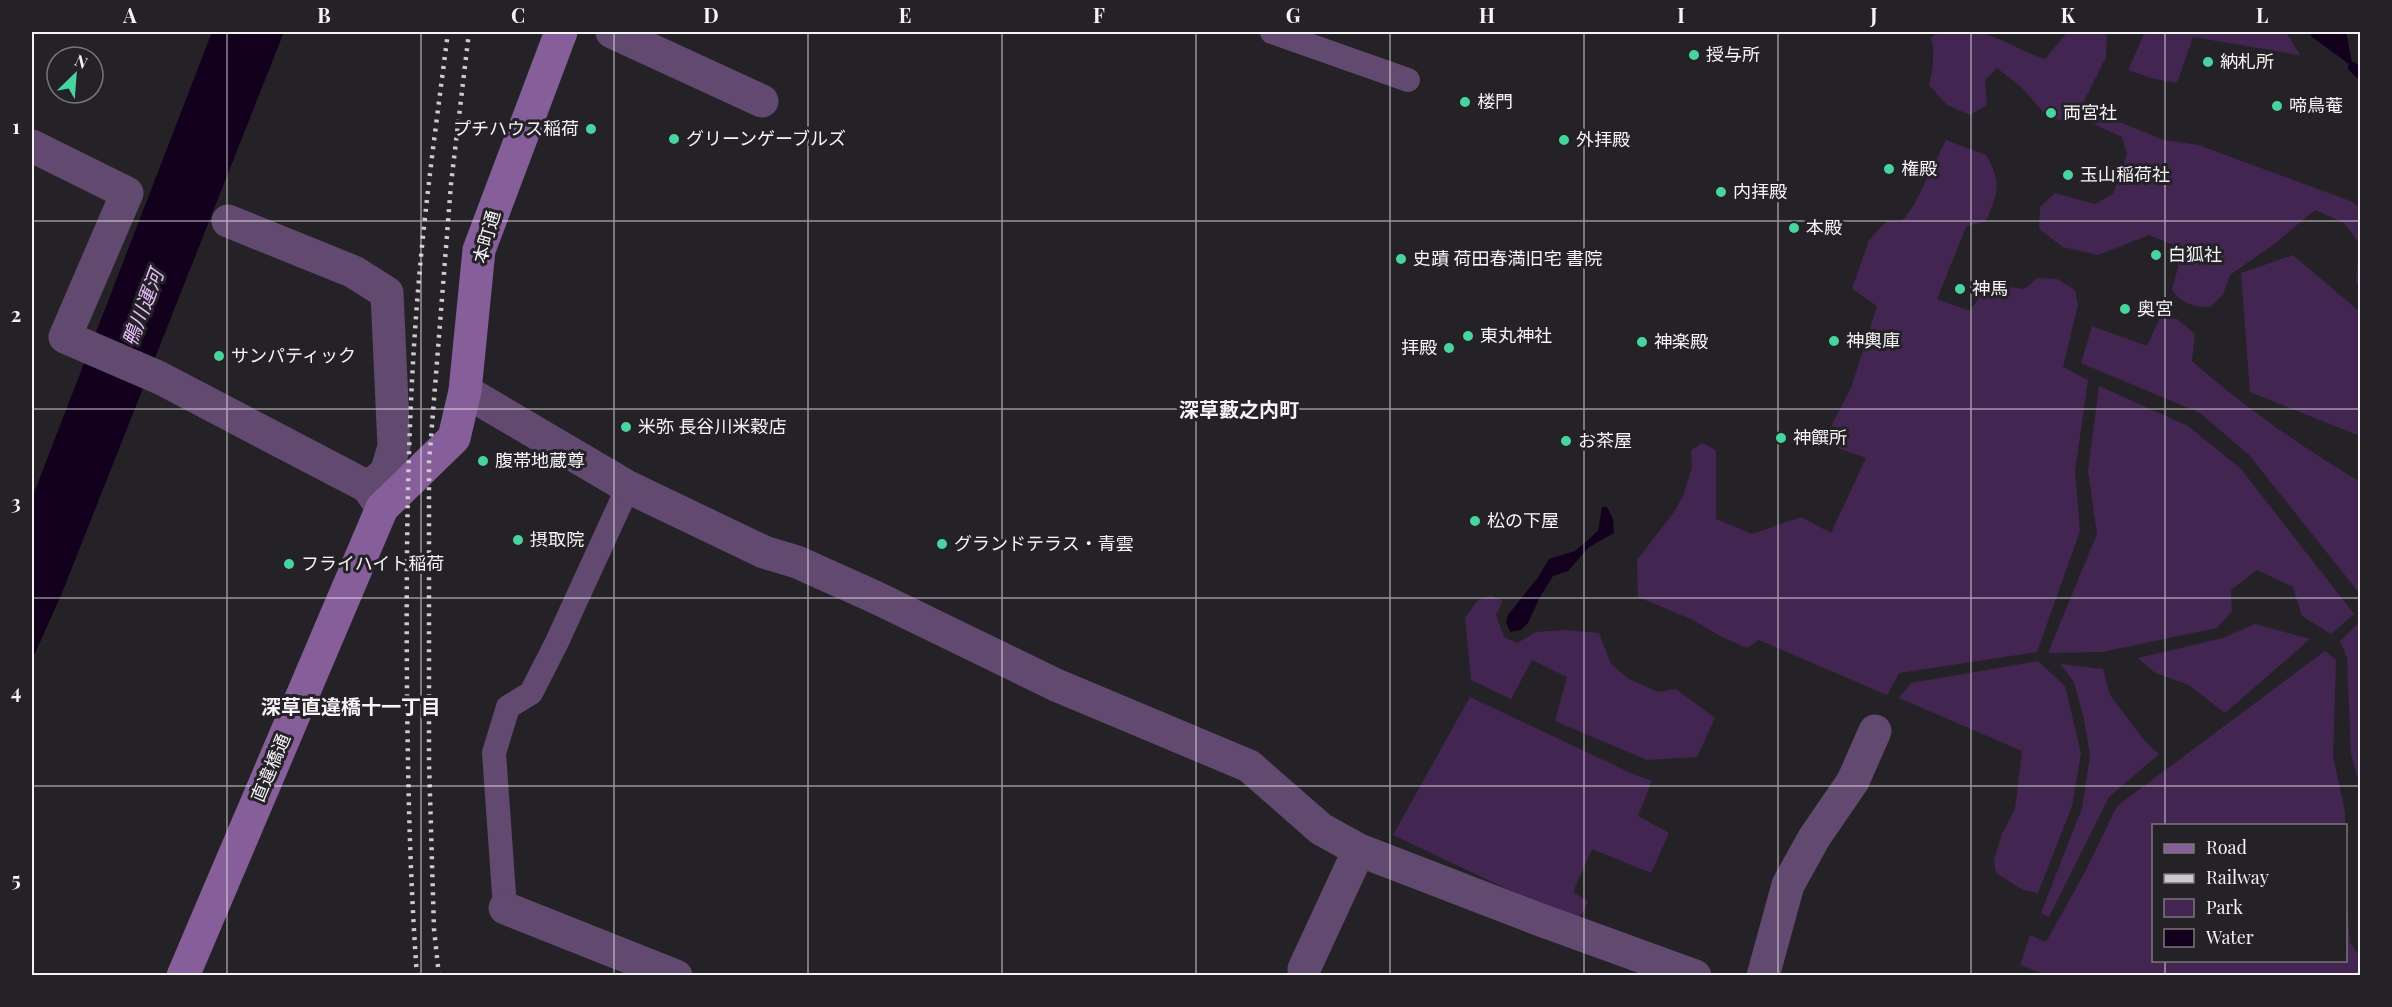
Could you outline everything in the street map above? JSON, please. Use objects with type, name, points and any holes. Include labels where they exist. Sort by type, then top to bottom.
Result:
[{"type":"main road","name":"本町通","points":[[418,474],[454,438],[465,391],[479,250],[561,32]]},
{"type":"main road","name":"直違橋通","points":[[183,975],[375,498],[418,474]]},
{"type":"street","points":[[612,32],[762,101]]},
{"type":"street","points":[[1272,32],[1408,80]]},
{"type":"street","points":[[32,146],[127,194],[65,337],[160,378],[375,498],[394,447],[387,293],[354,272],[228,221]]},
{"type":"street","points":[[465,391],[628,487],[764,552],[797,562],[875,597],[1056,685],[1249,766],[1321,829],[1359,850],[1538,919],[1695,975]]},
{"type":"street","points":[[628,487],[531,693],[508,707],[494,753],[505,908],[675,975]]},
{"type":"street","points":[[1763,975],[1788,885],[1814,838],[1853,781],[1875,731]]},
{"type":"street","points":[[1304,969],[1359,850]]},
{"type":"green space","points":[[1965,30],[1979,32],[2045,59],[2065,32],[2107,32],[2106,57],[2079,111],[2068,123],[2046,115],[2021,87],[1997,68],[1985,80],[1987,105],[1970,115],[1947,105],[1929,85],[1933,61],[1931,37],[1940,32]]},
{"type":"green space","points":[[2145,32],[2286,32],[2300,55],[2193,37],[2177,83],[2151,78],[2128,70]]},
{"type":"green space","points":[[2102,115],[2164,140],[2198,145],[2353,202],[2360,208],[2360,286],[2356,282],[2359,243],[2344,223],[2315,210],[2274,244],[2230,275],[2223,295],[2210,307],[2188,304],[2172,290],[2183,249],[2149,235],[2098,255],[2063,247],[2039,229],[2040,207],[2055,193],[2095,204],[2113,194],[2127,155],[2122,137],[2092,123]]},
{"type":"green space","points":[[1946,140],[1986,155],[1994,173],[1996,188],[1986,221],[1966,227],[1937,299],[1970,311],[1988,284],[2024,289],[2038,278],[2057,279],[2075,290],[2078,305],[2063,367],[2088,380],[2075,471],[2080,531],[2037,652],[1899,673],[1887,695],[1759,640],[1747,648],[1693,620],[1638,597],[1637,560],[1674,512],[1683,496],[1692,468],[1691,451],[1702,443],[1716,450],[1716,519],[1752,534],[1801,517],[1831,533],[1866,458],[1829,445],[1833,422],[1851,388],[1877,306],[1852,289],[1869,240],[1887,221],[1902,221],[1914,205]]},
{"type":"green space","points":[[2293,255],[2360,312],[2360,436],[2250,392],[2241,273]]},
{"type":"green space","points":[[2160,318],[2177,319],[2195,334],[2192,361],[2231,394],[2313,453],[2357,480],[2360,476],[2360,594],[2249,455],[2200,413],[2081,363],[2092,326],[2147,346]]},
{"type":"green space","points":[[2099,386],[2188,426],[2241,469],[2354,614],[2331,634],[2302,616],[2293,587],[2257,570],[2231,590],[2232,611],[2217,628],[2102,652],[2048,653],[2097,534],[2088,471]]},
{"type":"green space","points":[[1491,596],[1503,601],[1496,615],[1504,637],[1517,643],[1536,632],[1566,630],[1599,633],[1611,664],[1629,679],[1658,692],[1676,689],[1715,718],[1697,757],[1647,760],[1555,721],[1567,677],[1532,660],[1511,699],[1471,680],[1465,618],[1478,600]]},
{"type":"green space","points":[[2359,622],[2360,788],[2351,753],[2347,658],[2340,641]]},
{"type":"green space","points":[[2255,624],[2310,639],[2225,713],[2189,685],[2155,673],[2138,658],[2223,638]]},
{"type":"green space","points":[[2325,651],[2336,660],[2333,756],[2345,812],[2345,824],[2152,824],[2152,962],[2347,962],[2347,909],[2350,943],[2360,957],[2360,975],[2050,976],[2020,965],[2030,935],[2046,942],[2086,870],[2117,806]]},
{"type":"green space","points":[[2038,661],[2065,686],[2081,753],[2072,806],[2038,893],[2023,890],[1996,873],[1994,859],[2002,834],[2015,809],[2022,751],[1899,698],[1911,683]]},
{"type":"green space","points":[[2060,664],[2103,669],[2110,695],[2144,740],[2159,754],[2109,797],[2049,917],[2041,913],[2082,808],[2090,755],[2084,719],[2074,682]]},
{"type":"green space","points":[[1470,697],[1652,781],[1638,816],[1669,833],[1651,873],[1592,849],[1573,892],[1588,902],[1579,919],[1528,899],[1393,835]]},
{"type":"water","name":"鴨川運河","points":[[212,32],[284,32],[62,593],[32,660],[32,498]]},
{"type":"water","points":[[2310,32],[2346,32],[2353,67],[2312,37]]},
{"type":"water","points":[[1602,507],[1607,507],[1613,519],[1614,533],[1589,547],[1568,571],[1553,576],[1528,623],[1521,630],[1510,632],[1506,622],[1508,615],[1539,576],[1549,559],[1575,551],[1598,531]]},
{"type":"waterway","points":[[2353,67],[2360,74]]},
{"type":"railway","points":[[417,976],[407,726],[409,441],[421,258],[448,32]]},
{"type":"railway","points":[[439,976],[434,929],[429,762],[429,463],[451,184],[469,32]]},
{"type":"place","name":"授与所","points":[[1694,55]]},
{"type":"place","name":"納札所","points":[[2208,62]]},
{"type":"place","name":"楼門","points":[[1465,102]]},
{"type":"place","name":"啼鳥菴","points":[[2277,106]]},
{"type":"place","name":"両宮社","points":[[2051,113]]},
{"type":"place","name":"プチハウス稲荷","points":[[591,129]]},
{"type":"place","name":"グリーンゲーブルズ","points":[[674,139]]},
{"type":"place","name":"外拝殿","points":[[1564,140]]},
{"type":"place","name":"権殿","points":[[1889,169]]},
{"type":"place","name":"玉山稲荷社","points":[[2068,175]]},
{"type":"place","name":"内拝殿","points":[[1721,192]]},
{"type":"place","name":"本殿","points":[[1794,228]]},
{"type":"place","name":"白狐社","points":[[2156,255]]},
{"type":"place","name":"史蹟 荷田春満旧宅 書院","points":[[1401,259]]},
{"type":"place","name":"神馬","points":[[1960,289]]},
{"type":"place","name":"奥宮","points":[[2125,309]]},
{"type":"place","name":"東丸神社","points":[[1468,336]]},
{"type":"place","name":"神輿庫","points":[[1834,341]]},
{"type":"place","name":"神楽殿","points":[[1642,342]]},
{"type":"place","name":"拝殿","points":[[1449,348]]},
{"type":"place","name":"サンパティック","points":[[219,356]]},
{"type":"place","name":"米弥 長谷川米穀店","points":[[626,427]]},
{"type":"place","name":"神饌所","points":[[1781,438]]},
{"type":"place","name":"お茶屋","points":[[1566,441]]},
{"type":"place","name":"腹帯地蔵尊","points":[[483,461]]},
{"type":"place","name":"松の下屋","points":[[1475,521]]},
{"type":"place","name":"摂取院","points":[[518,540]]},
{"type":"place","name":"グランドテラス・青雲","points":[[942,544]]},
{"type":"place","name":"フライハイト稲荷","points":[[289,564]]},
{"type":"district","name":"深草藪之内町","points":[[1239,410]]},
{"type":"district","name":"深草直違橋十一丁目","points":[[351,707]]}]
